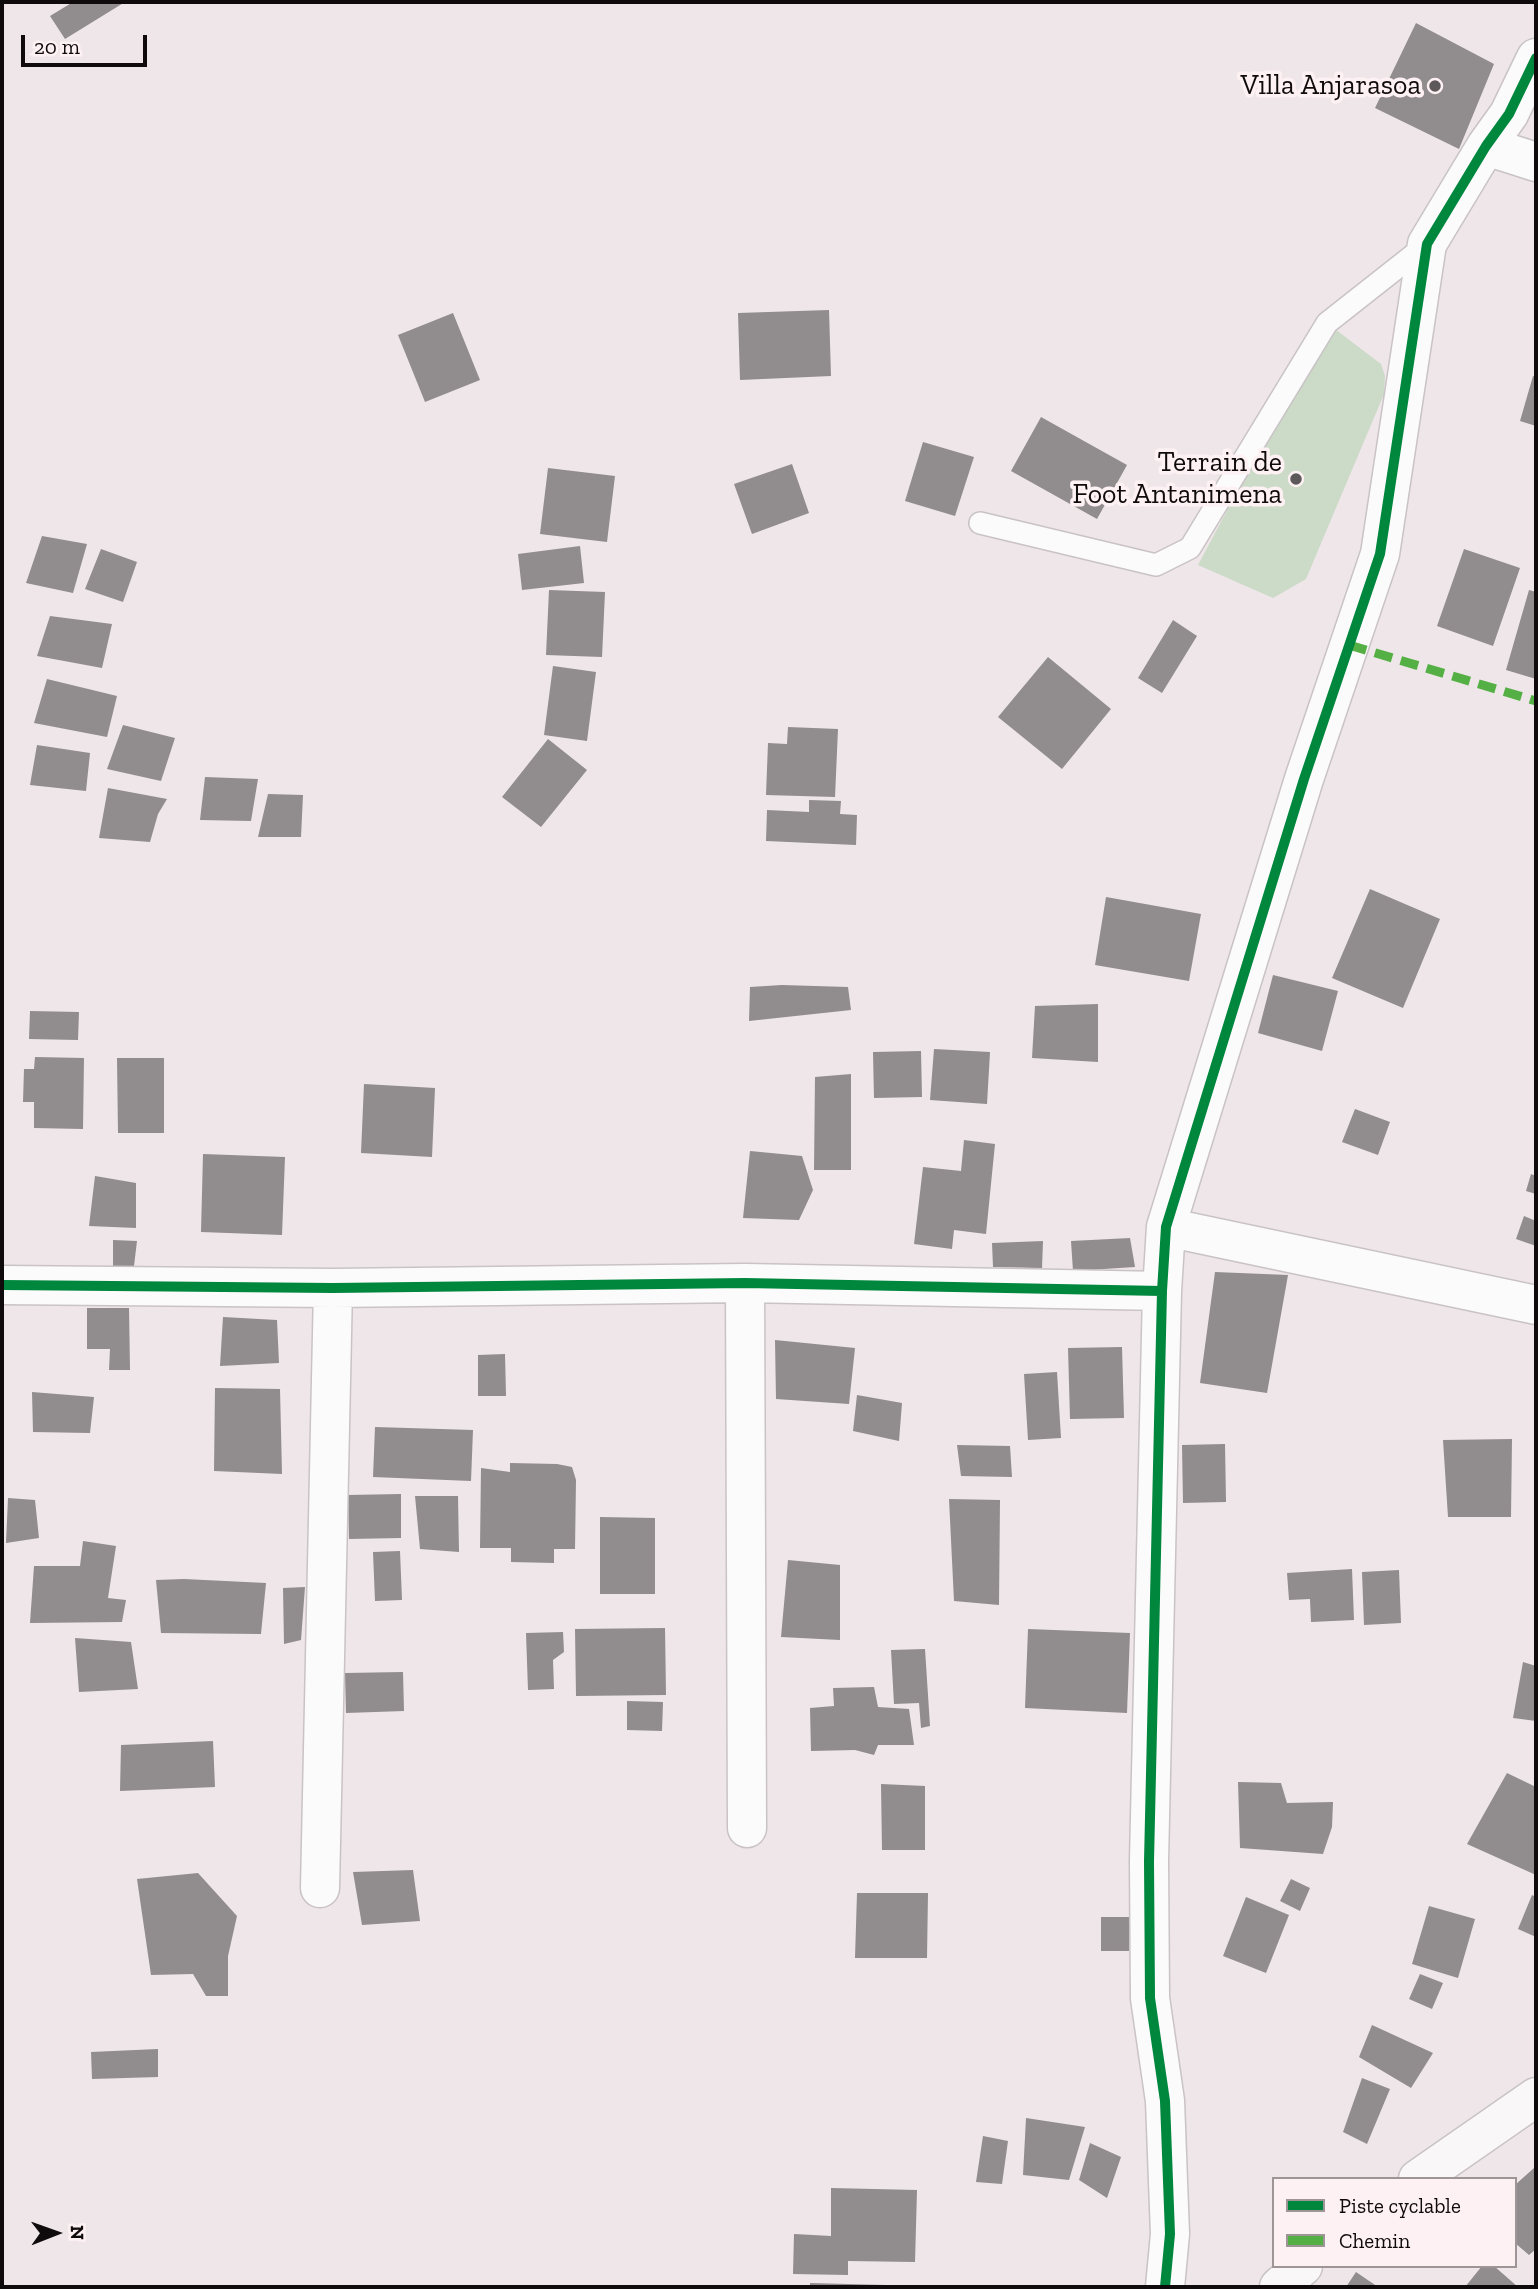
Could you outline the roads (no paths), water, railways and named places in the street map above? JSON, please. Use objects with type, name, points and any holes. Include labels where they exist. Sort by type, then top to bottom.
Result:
[{"type":"street","points":[[1166,2287],[1170,2234],[1165,2101],[1150,1998],[1149,1861],[1162,1291],[1166,1227],[1300,792],[1380,554],[1427,244],[1508,114],[1536,58]]},
{"type":"street","points":[[1486,146],[1536,162]]},
{"type":"street","points":[[1166,1227],[1536,1305]]},
{"type":"street","points":[[2,1285],[333,1288],[745,1283],[1162,1291]]},
{"type":"street","points":[[745,1283],[747,1828]]},
{"type":"street","points":[[320,1888],[333,1288]]},
{"type":"street","points":[[1421,2177],[1536,2097]]},
{"type":"street","points":[[1279,2287],[1301,2268]]},
{"type":"lane","points":[[980,523],[1156,565],[1190,548],[1327,323],[1427,244]]},
{"type":"place","name":"Villa Anjarasoa","points":[[1435,86]]},
{"type":"place","name":"Terrain de Foot Antanimena","points":[[1296,479]]}]
